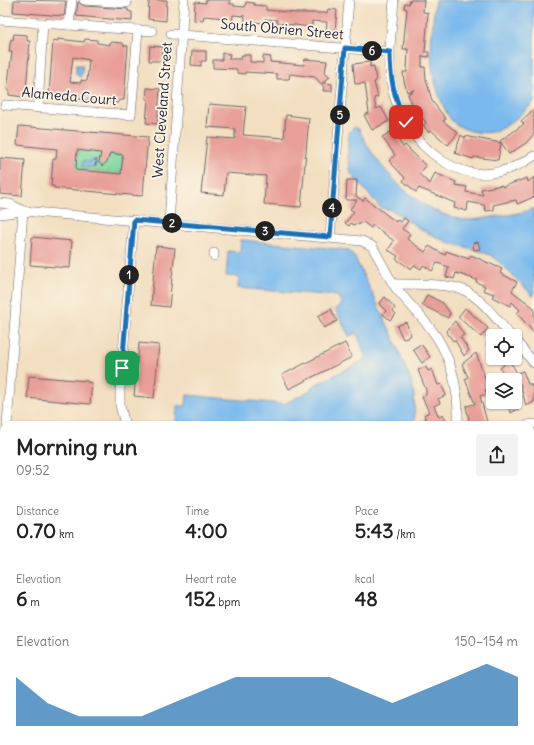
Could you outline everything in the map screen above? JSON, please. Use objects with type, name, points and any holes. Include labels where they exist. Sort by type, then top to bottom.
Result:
[{"type":"street","points":[[70,25],[72,0]]},
{"type":"street","points":[[84,0],[112,1],[127,4]]},
{"type":"street","name":"West Cleveland Street","points":[[169,223],[184,0]]},
{"type":"street","points":[[330,237],[349,0]]},
{"type":"street","points":[[394,0],[390,52],[393,89],[400,111],[416,137],[445,164],[478,174],[494,173],[510,169],[534,156]]},
{"type":"street","points":[[0,20],[152,31]]},
{"type":"street","points":[[38,108],[43,23]]},
{"type":"street","name":"Alameda Court","points":[[5,105],[131,115],[138,30]]},
{"type":"street","name":"South Obrien Street","points":[[171,34],[390,52]]},
{"type":"street","points":[[0,203],[10,204],[23,211]]},
{"type":"street","points":[[7,421],[23,211]]},
{"type":"street","points":[[0,214],[23,211],[330,237],[368,243],[372,246],[393,284],[436,336],[445,353],[457,394],[458,421]]},
{"type":"street","points":[[124,421],[120,405],[120,390],[134,220]]},
{"type":"street","points":[[393,284],[443,286],[458,288],[466,291],[505,329]]},
{"type":"street","points":[[522,349],[534,364]]},
{"type":"path","points":[[94,167],[95,162],[99,162]]},
{"type":"green space","points":[[77,150],[123,155],[121,174],[76,170]]},
{"type":"water","points":[[435,0],[534,0],[534,102],[517,118],[498,130],[486,133],[468,130],[452,121],[446,111],[440,98],[433,73],[431,55]]},
{"type":"water","points":[[76,65],[82,65],[83,72],[80,77],[76,74]]},
{"type":"water","points":[[354,127],[359,129],[366,144],[376,159],[389,174],[418,200],[434,210],[451,217],[468,220],[514,214],[534,208],[534,297],[494,257],[483,252],[447,242],[422,230],[392,210],[381,208],[351,174],[348,155],[348,140],[350,131]]},
{"type":"water","points":[[91,160],[97,160],[96,167],[82,167],[83,161],[91,162]]},
{"type":"water","points":[[241,240],[349,250],[354,256],[391,332],[411,381],[414,392],[415,421],[176,421],[177,406],[186,406],[187,395],[284,404],[311,390],[311,387],[363,361],[365,356],[357,333],[349,336],[335,309],[342,305],[338,296],[238,288],[239,277],[226,276],[228,251],[240,252]]},
{"type":"building","points":[[14,0],[66,1],[64,16],[13,12]]},
{"type":"building","points":[[149,0],[167,0],[166,21],[148,19]]},
{"type":"building","points":[[206,0],[230,0],[230,4],[234,4],[234,6],[245,7],[246,2],[254,3],[254,5],[266,6],[266,10],[298,13],[327,13],[328,9],[337,10],[335,32],[326,31],[327,22],[312,21],[312,27],[277,23],[277,20],[265,19],[265,23],[253,22],[253,25],[244,25],[245,16],[233,15],[232,24],[223,23],[224,18],[215,17],[204,16],[203,21],[194,20],[195,2],[206,3]]},
{"type":"building","points":[[410,0],[424,0],[423,12],[428,13],[425,52],[429,52],[429,57],[422,56],[422,67],[425,67],[426,79],[432,101],[446,119],[443,121],[458,133],[448,145],[431,130],[428,132],[423,125],[426,123],[415,107],[412,107],[408,94],[414,90],[407,92],[404,81],[403,72],[407,72],[408,49],[403,49],[407,9],[404,8],[405,3],[409,4]]},
{"type":"building","points":[[78,2],[84,6],[128,9],[128,11],[132,12],[132,21],[76,16]]},
{"type":"building","points":[[14,34],[27,35],[27,41],[30,41],[26,91],[24,91],[23,97],[9,95],[9,90],[7,90],[12,52],[9,52],[11,39],[13,40]]},
{"type":"building","points":[[58,39],[84,42],[85,39],[97,40],[97,43],[110,45],[110,42],[123,43],[123,45],[128,46],[124,100],[119,100],[118,103],[106,100],[93,99],[92,101],[67,97],[67,99],[54,98],[54,95],[49,95],[53,40],[58,41]],"holes":[[[73,57],[89,60],[87,81],[81,80],[81,83],[70,82]]]},
{"type":"building","points":[[150,46],[163,47],[162,61],[149,61]]},
{"type":"building","points":[[192,51],[206,51],[206,61],[201,61],[201,66],[191,65]]},
{"type":"building","points":[[222,53],[230,54],[229,59],[241,59],[242,55],[250,55],[250,62],[263,63],[263,56],[271,57],[270,62],[304,65],[305,59],[327,61],[325,72],[330,77],[322,83],[332,84],[332,91],[323,91],[324,87],[315,77],[290,74],[289,79],[277,79],[277,74],[245,72],[245,74],[237,73],[237,69],[213,68],[213,60],[222,60]]},
{"type":"building","points":[[370,62],[370,67],[374,66],[376,81],[374,82],[378,97],[374,98],[376,109],[381,107],[389,121],[372,130],[364,115],[369,113],[365,83],[355,84],[353,64]]},
{"type":"building","points":[[147,88],[160,89],[157,124],[146,123],[148,99],[146,99]]},
{"type":"building","points":[[209,104],[246,107],[243,135],[284,138],[286,115],[309,118],[301,207],[264,204],[266,176],[226,173],[224,195],[201,193],[207,137],[235,139],[235,129],[207,127]]},
{"type":"building","points":[[534,109],[534,134],[526,143],[509,154],[500,141],[524,124],[521,121]]},
{"type":"building","points":[[19,126],[148,137],[143,194],[141,196],[54,188],[54,186],[51,186],[53,159],[56,159],[57,149],[17,145]],"holes":[[[77,150],[101,153],[99,162],[102,166],[107,162],[110,153],[123,155],[121,174],[76,170]]]},
{"type":"building","points":[[392,131],[403,147],[405,145],[426,166],[419,174],[430,184],[435,173],[456,182],[455,185],[467,187],[466,192],[483,195],[481,189],[502,185],[502,187],[527,178],[528,182],[534,177],[534,197],[517,204],[516,200],[493,205],[494,210],[486,211],[484,205],[468,202],[467,211],[454,208],[455,203],[419,188],[416,192],[403,181],[405,178],[389,161],[395,155],[382,137]]},
{"type":"building","points":[[461,135],[465,138],[465,136],[501,143],[498,160],[474,157],[473,159],[455,153]]},
{"type":"building","points":[[0,158],[25,160],[22,196],[0,194]]},
{"type":"building","points":[[347,180],[357,180],[356,196],[363,201],[365,198],[396,222],[397,220],[401,222],[404,218],[408,221],[402,229],[410,234],[407,239],[425,252],[429,246],[445,255],[446,251],[469,259],[471,255],[502,269],[500,273],[517,282],[512,291],[534,308],[534,333],[517,313],[520,310],[512,302],[510,306],[492,297],[494,294],[483,290],[485,286],[476,282],[477,280],[456,273],[454,279],[446,277],[449,267],[437,263],[432,271],[423,265],[421,269],[414,265],[411,269],[396,259],[398,256],[388,250],[394,241],[373,225],[371,228],[362,221],[359,225],[356,223],[354,225],[351,223],[349,226],[345,223],[354,212],[350,209],[357,200],[346,200]]},
{"type":"building","points":[[32,237],[72,241],[70,268],[30,265]]},
{"type":"building","points":[[478,242],[480,249],[474,250],[473,243]]},
{"type":"building","points":[[156,246],[175,248],[169,307],[151,305]]},
{"type":"building","points":[[427,295],[443,303],[450,313],[448,318],[422,305]]},
{"type":"building","points":[[385,297],[395,308],[393,311],[396,314],[390,320],[383,314],[386,311],[379,304]]},
{"type":"building","points":[[465,308],[488,328],[481,337],[458,317]]},
{"type":"building","points":[[331,309],[337,321],[324,328],[318,316]]},
{"type":"building","points":[[455,321],[464,335],[460,337],[469,350],[464,356],[455,340],[453,341],[446,331]]},
{"type":"building","points":[[406,322],[411,335],[403,339],[397,326]]},
{"type":"building","points":[[139,343],[159,345],[154,398],[134,396]]},
{"type":"building","points":[[345,343],[352,357],[289,389],[282,375]]},
{"type":"building","points":[[421,344],[430,357],[422,363],[413,349]]},
{"type":"building","points":[[476,353],[486,380],[486,394],[480,396],[487,421],[469,421],[466,406],[475,404],[465,379],[468,377],[462,364]]},
{"type":"building","points":[[504,365],[512,365],[517,373],[503,373],[500,368]]},
{"type":"building","points":[[426,367],[428,371],[432,369],[438,385],[441,384],[446,395],[438,399],[440,403],[434,406],[439,417],[443,415],[446,421],[422,421],[426,419],[424,415],[429,412],[422,397],[426,395],[426,390],[418,370]]},
{"type":"building","points":[[523,371],[528,384],[531,384],[532,388],[534,388],[534,402],[526,406],[522,391],[522,373],[517,373]]},
{"type":"building","points":[[29,376],[87,381],[92,383],[90,404],[27,398]]},
{"type":"building","points":[[509,409],[518,409],[511,413]]},
{"type":"route","points":[[122,368],[134,220],[330,237],[345,48],[390,52],[390,70],[393,89],[397,105],[406,122]]}]
